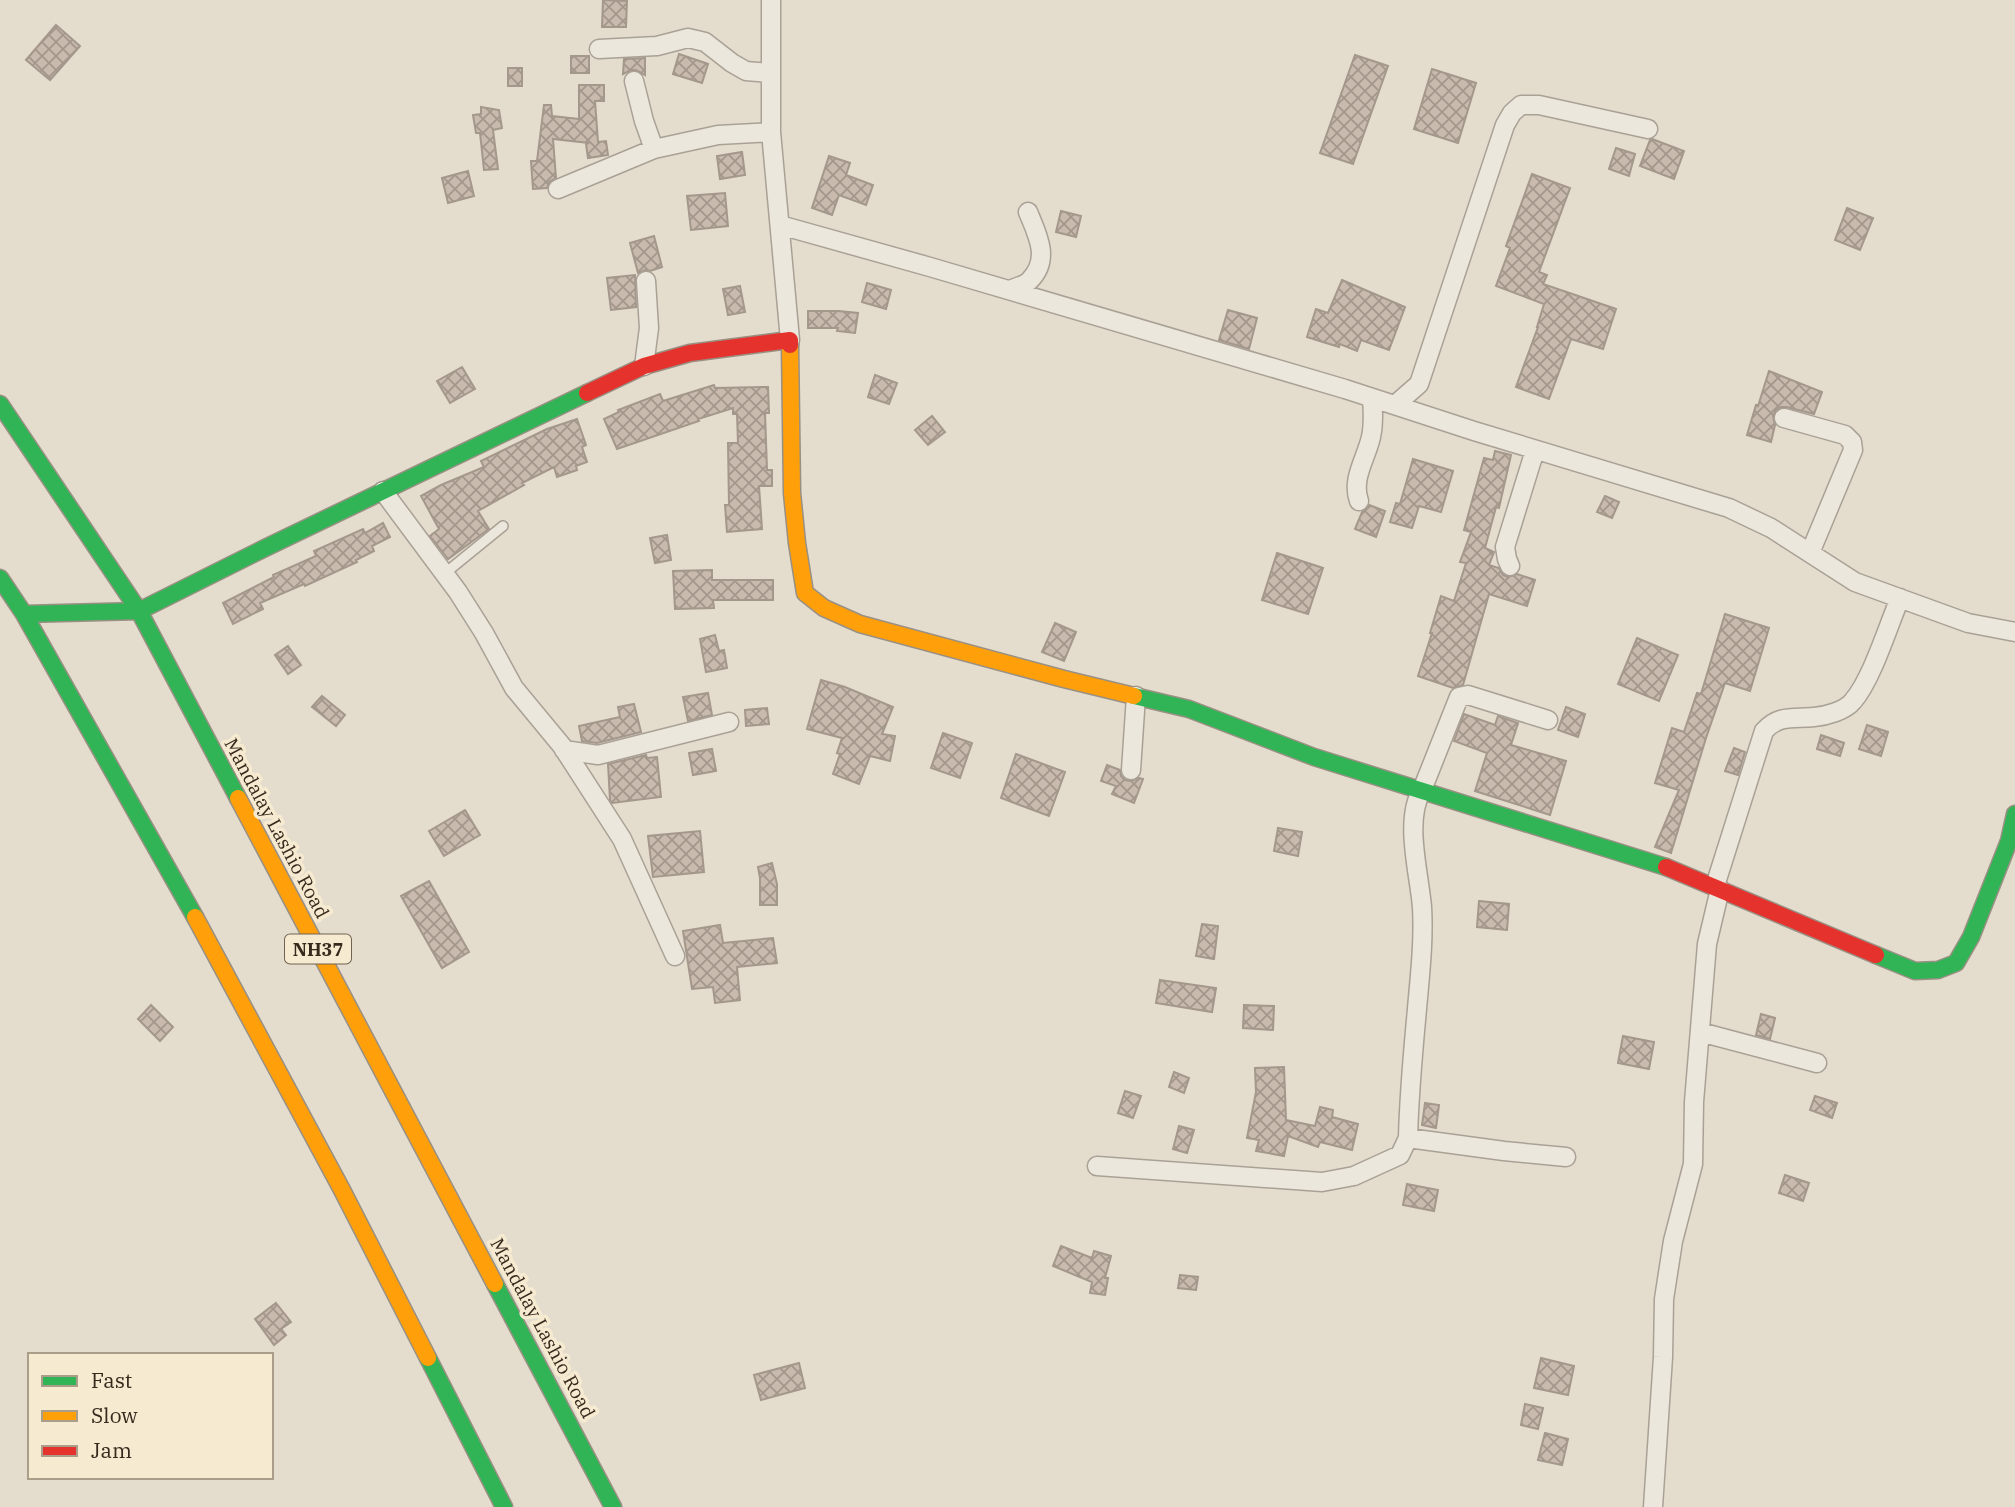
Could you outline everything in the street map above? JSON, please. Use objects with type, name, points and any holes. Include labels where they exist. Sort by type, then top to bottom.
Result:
[{"type":"main road","points":[[24,614],[139,611],[644,366],[690,353],[790,340],[793,368],[791,460],[797,549],[805,593],[824,608],[860,624],[1064,680],[1189,709],[1314,757],[1659,864],[1915,971],[1938,970],[1956,963],[1971,937],[2009,841],[2015,814]]},
{"type":"main road","name":"Mandalay Lashio Road","points":[[0,404],[139,611],[613,1507]]},
{"type":"main road","points":[[0,578],[24,614],[168,867],[342,1190],[504,1507]]},
{"type":"street","points":[[771,0],[772,132],[790,340]]},
{"type":"street","points":[[599,49],[657,46],[688,38],[705,43],[746,71],[771,73]]},
{"type":"street","points":[[634,81],[653,149]]},
{"type":"street","points":[[1395,405],[1419,384],[1501,137],[1512,113],[1521,105],[1539,105],[1648,129]]},
{"type":"street","points":[[558,189],[653,149],[718,135],[772,132]]},
{"type":"street","points":[[1010,290],[1030,281],[1041,264],[1042,246],[1028,212]]},
{"type":"street","points":[[779,225],[1010,290],[1730,508],[1771,528],[1855,582],[1968,623],[2015,632]]},
{"type":"street","points":[[644,366],[649,328],[646,281]]},
{"type":"street","points":[[1359,501],[1355,489],[1371,437],[1372,398]]},
{"type":"street","points":[[1784,418],[1845,435],[1852,442],[1850,458],[1810,553]]},
{"type":"street","points":[[1510,566],[1505,547],[1535,450]]},
{"type":"street","points":[[383,491],[444,573],[484,634],[514,688],[564,750],[622,839],[675,956]]},
{"type":"street","points":[[1653,1507],[1664,1299],[1673,1241],[1693,1164],[1694,1102],[1707,944],[1717,888],[1765,731],[1773,721],[1814,717],[1835,712],[1852,703],[1868,675],[1900,598]]},
{"type":"street","points":[[1097,1166],[1322,1182],[1354,1175],[1400,1155],[1408,1138],[1410,1077],[1424,937],[1415,845],[1414,813],[1417,799],[1459,697],[1468,695],[1548,720]]},
{"type":"street","points":[[1132,770],[1136,696]]},
{"type":"street","points":[[564,750],[598,755],[729,722]]},
{"type":"street","points":[[1700,1032],[1817,1063]]},
{"type":"street","points":[[1408,1138],[1566,1157]]},
{"type":"lane","points":[[444,573],[503,526]]},
{"type":"building","points":[[603,0],[627,1],[626,27],[602,27]]},
{"type":"building","points":[[56,25],[80,46],[50,80],[26,60]]},
{"type":"building","points":[[679,54],[708,64],[702,83],[673,74]]},
{"type":"building","points":[[1355,55],[1388,66],[1353,164],[1320,153]]},
{"type":"building","points":[[571,56],[589,56],[589,73],[571,73]]},
{"type":"building","points":[[645,58],[645,75],[636,70],[623,74],[624,59]]},
{"type":"building","points":[[508,68],[522,68],[522,86],[508,86]]},
{"type":"building","points":[[1432,69],[1476,83],[1458,143],[1414,129]]},
{"type":"building","points":[[579,85],[604,85],[604,101],[595,101],[598,142],[606,141],[608,155],[588,158],[586,144],[589,143],[553,139],[556,178],[549,182],[547,188],[533,189],[531,161],[537,161],[544,105],[551,105],[552,116],[579,119]]},
{"type":"building","points":[[481,107],[499,110],[502,128],[493,130],[498,169],[484,170],[480,133],[476,133],[473,115],[481,114]]},
{"type":"building","points":[[1652,139],[1684,151],[1674,179],[1640,166]]},
{"type":"building","points":[[1616,148],[1635,154],[1629,176],[1609,169]]},
{"type":"building","points":[[742,152],[745,175],[720,179],[717,156]]},
{"type":"building","points":[[829,156],[850,163],[846,175],[873,185],[866,205],[839,195],[832,215],[812,208]]},
{"type":"building","points":[[468,171],[474,196],[448,203],[442,178]]},
{"type":"building","points":[[1532,174],[1570,188],[1539,272],[1547,275],[1543,284],[1616,309],[1603,349],[1571,339],[1549,399],[1516,387],[1544,304],[1496,286],[1510,248],[1506,246]]},
{"type":"building","points":[[725,193],[728,226],[691,230],[687,196]]},
{"type":"building","points":[[1847,208],[1873,218],[1860,250],[1835,240]]},
{"type":"building","points":[[1061,211],[1081,216],[1076,237],[1056,232]]},
{"type":"building","points":[[654,236],[662,267],[638,273],[630,243]]},
{"type":"building","points":[[635,275],[636,307],[611,310],[607,278]]},
{"type":"building","points":[[1342,280],[1405,307],[1389,350],[1361,340],[1357,351],[1340,344],[1339,347],[1307,337],[1316,309],[1328,313]]},
{"type":"building","points":[[867,283],[891,290],[886,309],[862,302]]},
{"type":"building","points":[[740,286],[745,312],[728,315],[723,289]]},
{"type":"building","points":[[1228,310],[1257,318],[1249,349],[1219,340]]},
{"type":"building","points":[[808,311],[858,313],[855,333],[837,331],[838,328],[808,328]]},
{"type":"building","points":[[462,367],[475,389],[450,403],[437,381]]},
{"type":"building","points":[[1769,371],[1822,392],[1814,414],[1786,407],[1776,410],[1771,442],[1747,435]]},
{"type":"building","points":[[875,375],[897,383],[889,404],[868,397]]},
{"type":"building","points":[[714,385],[715,388],[768,387],[769,413],[765,413],[767,470],[772,470],[772,486],[759,486],[762,529],[727,532],[725,505],[729,505],[728,443],[738,443],[737,414],[733,414],[733,408],[617,449],[604,419],[619,412],[618,410],[660,394],[663,401]]},
{"type":"building","points":[[932,416],[945,432],[928,445],[915,430]]},
{"type":"building","points":[[577,419],[586,445],[582,447],[587,462],[576,466],[577,470],[557,477],[554,467],[522,483],[524,485],[478,511],[489,529],[448,559],[430,536],[439,529],[421,496],[484,467],[481,461],[547,429]]},
{"type":"building","points":[[1495,451],[1511,455],[1499,508],[1496,507],[1485,548],[1494,552],[1489,565],[1499,568],[1503,575],[1508,577],[1517,574],[1535,580],[1527,606],[1489,594],[1463,685],[1453,688],[1418,676],[1441,596],[1454,601],[1466,563],[1460,562],[1471,532],[1464,530],[1484,458],[1493,460]]},
{"type":"building","points":[[1413,459],[1453,471],[1441,512],[1419,506],[1412,528],[1390,522],[1396,503],[1400,504]]},
{"type":"building","points":[[1605,496],[1619,502],[1612,518],[1597,512]]},
{"type":"building","points":[[1369,505],[1385,511],[1376,537],[1355,529],[1362,512]]},
{"type":"building","points":[[383,523],[390,537],[372,546],[374,551],[356,560],[357,562],[305,586],[304,584],[260,603],[263,609],[233,624],[223,603],[274,577],[273,575],[316,556],[314,551],[363,529],[365,533]]},
{"type":"building","points":[[667,535],[671,560],[655,563],[650,538]]},
{"type":"building","points":[[1277,553],[1323,568],[1308,614],[1262,600]]},
{"type":"building","points":[[712,570],[712,580],[773,580],[773,600],[713,600],[714,608],[675,609],[673,571]]},
{"type":"building","points":[[1725,614],[1769,628],[1750,691],[1725,683],[1671,853],[1655,847],[1679,790],[1655,783],[1672,728],[1684,732],[1697,693],[1701,694]]},
{"type":"building","points":[[1055,623],[1076,632],[1064,661],[1042,652]]},
{"type":"building","points":[[715,635],[719,651],[724,650],[727,668],[706,672],[700,639]]},
{"type":"building","points":[[1637,638],[1678,655],[1659,701],[1618,684]]},
{"type":"building","points":[[288,646],[301,665],[288,674],[275,655]]},
{"type":"building","points":[[821,680],[893,707],[882,734],[895,736],[890,761],[870,756],[859,784],[833,774],[842,738],[807,729]]},
{"type":"building","points":[[708,693],[712,715],[688,721],[683,697]]},
{"type":"building","points":[[322,696],[345,715],[336,726],[312,707]]},
{"type":"building","points":[[634,704],[641,732],[597,743],[582,741],[579,726],[620,717],[618,707]]},
{"type":"building","points":[[1566,707],[1585,714],[1578,737],[1558,730]]},
{"type":"building","points":[[767,708],[769,724],[746,726],[745,710]]},
{"type":"building","points":[[1464,714],[1495,725],[1498,716],[1518,723],[1511,745],[1566,761],[1550,815],[1475,791],[1487,753],[1454,741]]},
{"type":"building","points":[[1867,725],[1888,732],[1881,756],[1859,749]]},
{"type":"building","points":[[943,733],[972,743],[960,778],[931,768]]},
{"type":"building","points":[[1821,735],[1844,743],[1840,756],[1817,749]]},
{"type":"building","points":[[1734,748],[1745,752],[1738,775],[1725,771]]},
{"type":"building","points":[[712,749],[716,771],[693,775],[689,753]]},
{"type":"building","points":[[1016,754],[1065,772],[1049,816],[1001,798]]},
{"type":"building","points":[[646,755],[647,758],[657,757],[661,797],[612,803],[608,764]]},
{"type":"building","points":[[1107,765],[1120,770],[1125,780],[1143,779],[1134,803],[1112,794],[1116,786],[1101,781]]},
{"type":"building","points":[[465,810],[480,835],[444,856],[429,831]]},
{"type":"building","points":[[1278,828],[1302,832],[1298,856],[1274,851]]},
{"type":"building","points":[[700,831],[704,872],[653,877],[648,836]]},
{"type":"building","points":[[772,863],[777,884],[777,905],[760,905],[758,867]]},
{"type":"building","points":[[429,881],[469,952],[442,968],[401,896]]},
{"type":"building","points":[[1479,901],[1509,904],[1507,930],[1477,927]]},
{"type":"building","points":[[1202,924],[1218,926],[1214,959],[1196,956]]},
{"type":"building","points":[[720,925],[723,943],[773,938],[777,963],[737,967],[740,1000],[715,1003],[713,987],[692,989],[683,931]]},
{"type":"building","points":[[1160,980],[1216,988],[1212,1012],[1156,1003]]},
{"type":"building","points":[[151,1005],[173,1027],[160,1041],[138,1019]]},
{"type":"building","points":[[1244,1005],[1274,1006],[1273,1030],[1243,1028]]},
{"type":"building","points":[[1761,1014],[1775,1018],[1770,1039],[1756,1035]]},
{"type":"building","points":[[1623,1036],[1654,1042],[1649,1069],[1618,1063]]},
{"type":"building","points":[[1284,1067],[1286,1120],[1315,1126],[1320,1107],[1333,1110],[1332,1117],[1358,1124],[1352,1150],[1320,1142],[1318,1147],[1288,1136],[1284,1156],[1256,1151],[1259,1140],[1247,1138],[1256,1092],[1255,1068]]},
{"type":"building","points":[[1174,1072],[1189,1078],[1184,1093],[1169,1087]]},
{"type":"building","points":[[1125,1091],[1141,1096],[1133,1118],[1118,1113]]},
{"type":"building","points":[[1815,1096],[1837,1103],[1832,1118],[1810,1110]]},
{"type":"building","points":[[1425,1103],[1439,1105],[1436,1128],[1422,1125]]},
{"type":"building","points":[[1179,1126],[1194,1130],[1187,1153],[1173,1149]]},
{"type":"building","points":[[1785,1175],[1809,1183],[1803,1201],[1779,1193]]},
{"type":"building","points":[[1407,1184],[1438,1190],[1434,1211],[1403,1205]]},
{"type":"building","points":[[1061,1246],[1092,1258],[1094,1251],[1111,1256],[1105,1278],[1108,1278],[1105,1295],[1090,1293],[1092,1282],[1053,1266]]},
{"type":"building","points":[[1180,1275],[1198,1277],[1196,1290],[1178,1288]]},
{"type":"building","points":[[276,1303],[291,1322],[281,1329],[286,1335],[274,1345],[255,1319]]},
{"type":"building","points":[[1541,1358],[1574,1366],[1568,1395],[1534,1388]]},
{"type":"building","points":[[799,1363],[805,1388],[761,1400],[754,1375]]},
{"type":"building","points":[[1525,1404],[1543,1408],[1538,1429],[1521,1425]]},
{"type":"building","points":[[1545,1433],[1568,1439],[1562,1465],[1538,1460]]},
{"type":"traffic: fast","points":[[24,614],[139,611],[587,393]]},
{"type":"traffic: fast","points":[[0,404],[139,611],[238,798]]},
{"type":"traffic: fast","points":[[0,578],[24,614],[195,917]]},
{"type":"traffic: fast","points":[[1134,696],[1189,709],[1314,757],[1666,867]]},
{"type":"traffic: fast","points":[[1876,955],[1915,971],[1938,970],[1956,963],[1971,937],[2009,841],[2015,814]]},
{"type":"traffic: fast","points":[[495,1284],[613,1507]]},
{"type":"traffic: fast","points":[[428,1358],[504,1507]]},
{"type":"traffic: slow","points":[[790,345],[792,493],[805,593],[824,608],[860,624],[1134,696]]},
{"type":"traffic: slow","points":[[238,798],[495,1284]]},
{"type":"traffic: slow","points":[[195,917],[342,1190],[428,1358]]},
{"type":"traffic: jam","points":[[587,393],[644,366],[690,353],[790,340],[790,345]]},
{"type":"traffic: jam","points":[[1666,867],[1876,955]]}]
